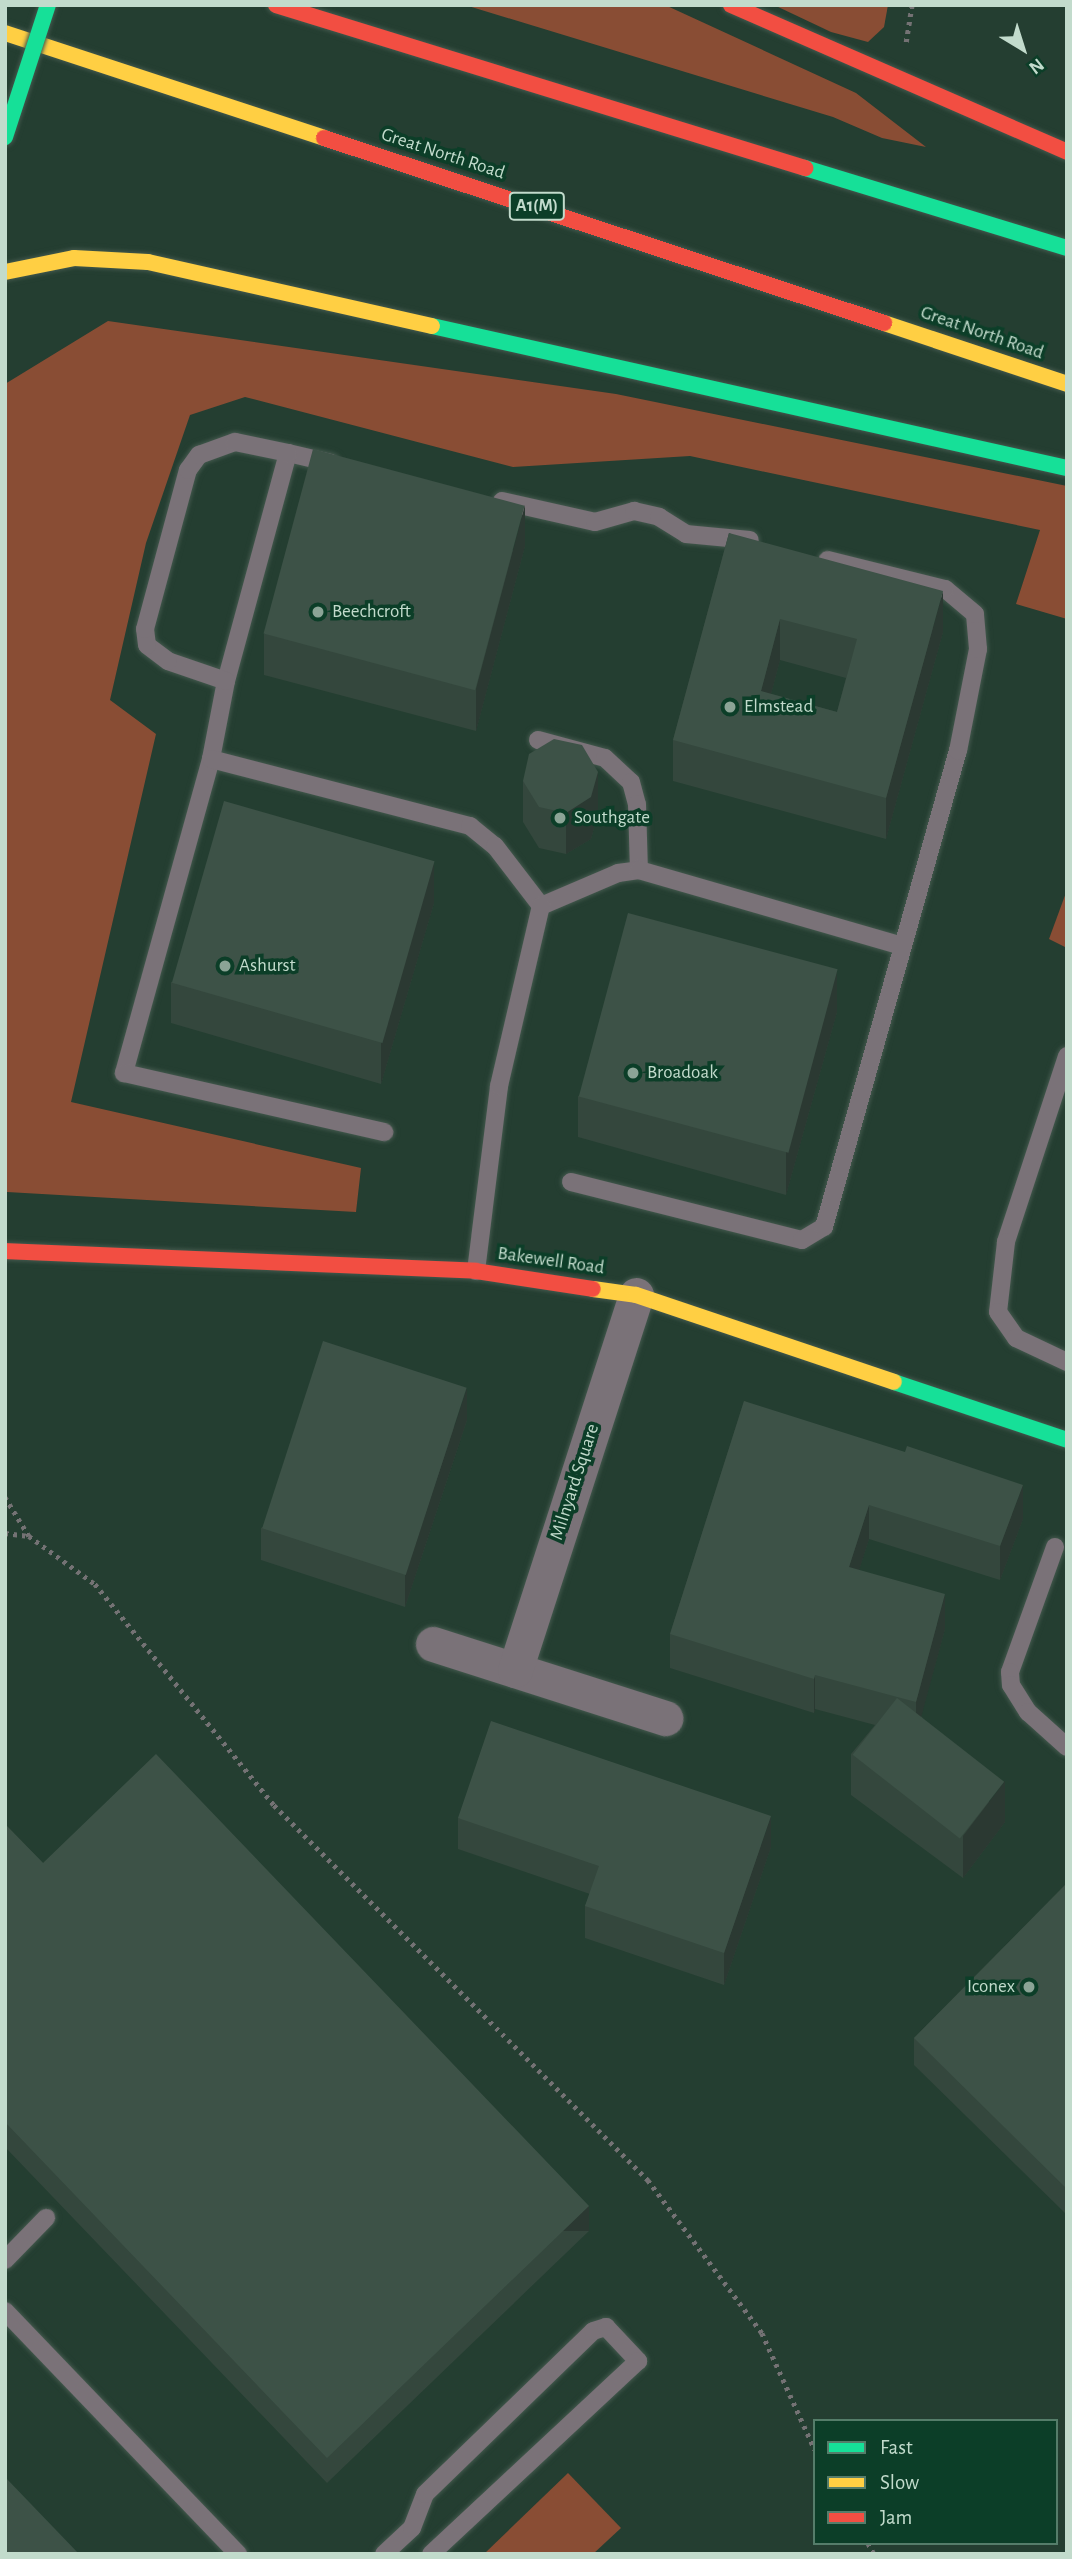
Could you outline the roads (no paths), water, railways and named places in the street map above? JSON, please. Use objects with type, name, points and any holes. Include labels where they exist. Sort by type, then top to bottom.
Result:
[{"type":"main road","points":[[5,137],[48,5]]},
{"type":"main road","points":[[276,5],[1067,248]]},
{"type":"main road","points":[[731,5],[1067,152]]},
{"type":"main road","name":"Great North Road","points":[[5,33],[1067,384]]},
{"type":"main road","points":[[5,272],[74,258],[148,262],[1067,468]]},
{"type":"main road","name":"Bakewell Road","points":[[5,1251],[476,1271],[636,1295],[1067,1440]]},
{"type":"street","name":"Milnyard Square","points":[[515,1670],[636,1295]]},
{"type":"street","points":[[433,1644],[665,1718]]},
{"type":"lane","points":[[226,681],[169,661],[147,645],[145,629],[188,470],[199,455],[235,442],[354,468]]},
{"type":"lane","points":[[288,453],[226,681],[211,759],[124,1073],[384,1132]]},
{"type":"lane","points":[[488,498],[595,522],[635,511],[659,517],[687,534],[775,547]]},
{"type":"lane","points":[[571,1182],[802,1240],[824,1227],[853,1136],[902,946],[958,751],[978,649],[975,614],[945,589],[814,556]]},
{"type":"lane","points":[[538,740],[605,758],[631,782],[637,804],[639,870]]},
{"type":"lane","points":[[211,759],[470,826],[495,846],[541,906]]},
{"type":"lane","points":[[541,906],[618,873],[639,870],[902,946]]},
{"type":"lane","points":[[476,1271],[499,1086],[541,906]]},
{"type":"lane","points":[[1067,1056],[1006,1242],[998,1312],[1016,1338],[1067,1362]]},
{"type":"lane","points":[[1055,1546],[1010,1672],[1011,1685],[1028,1713],[1067,1747]]},
{"type":"lane","points":[[5,2260],[46,2218]]},
{"type":"lane","points":[[5,2311],[238,2554]]},
{"type":"lane","points":[[384,2554],[412,2528],[425,2494],[593,2332],[606,2327],[638,2361],[431,2554]]},
{"type":"place","name":"Beechcroft","points":[[318,612]]},
{"type":"place","name":"Elmstead","points":[[730,707]]},
{"type":"place","name":"Southgate","points":[[560,818]]},
{"type":"place","name":"Ashurst","points":[[225,966]]},
{"type":"place","name":"Broadoak","points":[[633,1073]]},
{"type":"place","name":"Iconex","points":[[1029,1987]]}]
